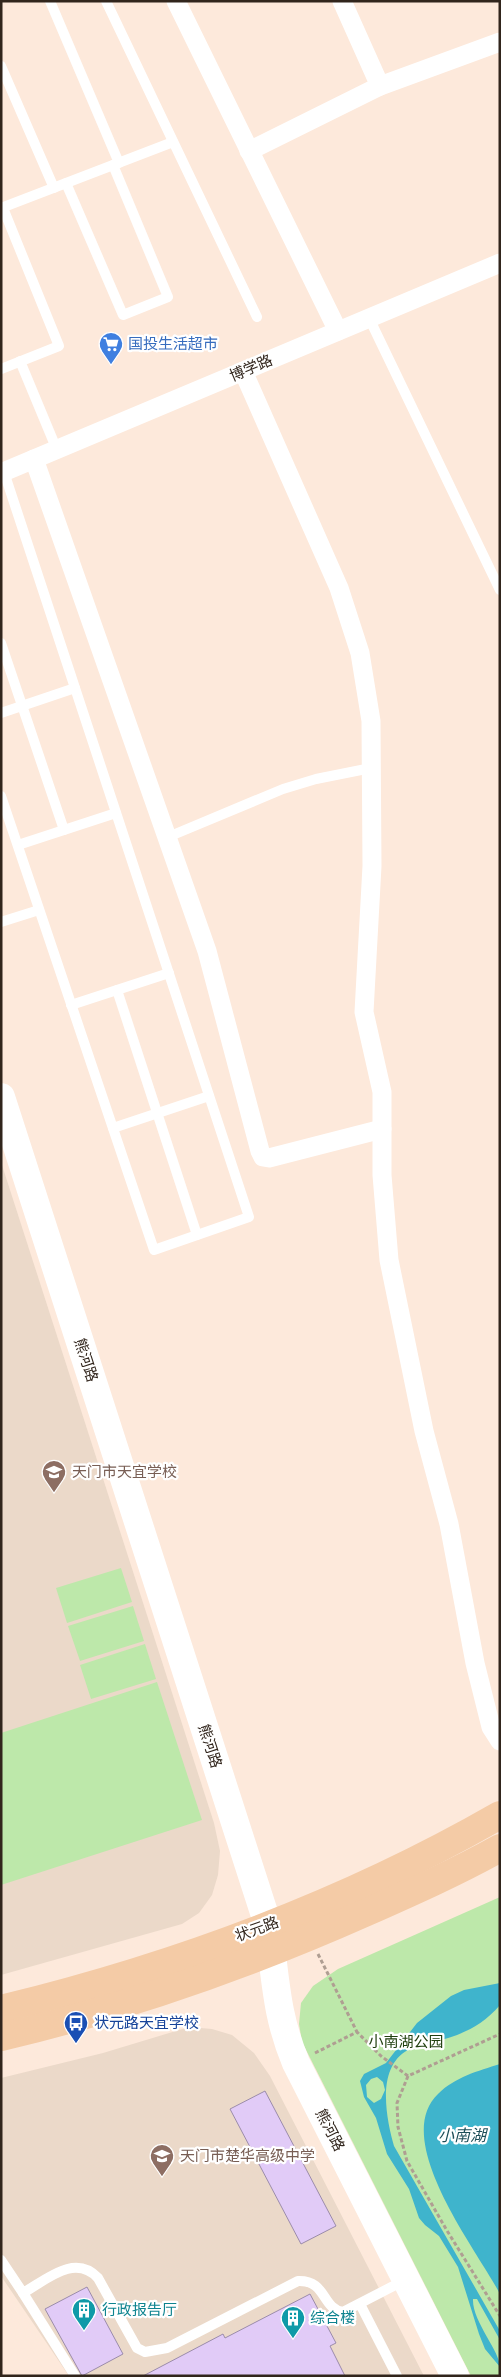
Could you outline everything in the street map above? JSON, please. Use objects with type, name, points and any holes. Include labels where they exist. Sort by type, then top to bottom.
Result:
[{"type":"main road","name":"状元路","points":[[1,2008],[142,1970],[268,1925],[392,1872],[500,1816]]},
{"type":"main road","name":"状元路","points":[[1,2037],[143,1997],[272,1952],[419,1889],[500,1848]]},
{"type":"street","points":[[176,1],[338,331]]},
{"type":"street","points":[[342,1],[380,86]]},
{"type":"street","points":[[249,151],[380,86],[500,42]]},
{"type":"street","name":"博学路","points":[[3,472],[500,263]]},
{"type":"street","points":[[243,371],[339,588],[360,653],[371,721],[372,866],[364,1012],[382,1092],[382,1175],[389,1260],[424,1431],[449,1524],[474,1663],[491,1727],[500,1741]]},
{"type":"street","points":[[34,459],[207,952],[263,1157],[269,1158],[382,1128]]},
{"type":"street","name":"熊河路","points":[[1,1097],[268,1925],[277,2007],[285,2036],[296,2063],[454,2376]]},
{"type":"lane","points":[[50,1],[168,297],[123,315],[66,183]]},
{"type":"lane","points":[[106,1],[256,317]]},
{"type":"lane","points":[[1,66],[54,188]]},
{"type":"lane","points":[[1,369],[58,346],[2,208],[173,142]]},
{"type":"lane","points":[[369,318],[500,590]]},
{"type":"lane","points":[[20,361],[57,450]]},
{"type":"lane","points":[[1,796],[154,1250],[249,1217],[3,472]]},
{"type":"lane","points":[[1,643],[64,830]]},
{"type":"lane","points":[[1,713],[75,688]]},
{"type":"lane","points":[[168,837],[282,789],[316,779],[371,768]]},
{"type":"lane","points":[[18,845],[116,813]]},
{"type":"lane","points":[[1,922],[40,910]]},
{"type":"lane","points":[[71,1005],[169,973]]},
{"type":"lane","points":[[117,990],[197,1235]]},
{"type":"lane","points":[[113,1128],[209,1096]]},
{"type":"lane","points":[[1,2260],[75,2376]]},
{"type":"lane","points":[[23,2293],[68,2268],[81,2266],[90,2269],[98,2278],[137,2348],[145,2352],[167,2348],[298,2281],[308,2281],[314,2284],[336,2311],[343,2312],[406,2280]]},
{"type":"lane","points":[[360,2304],[397,2376]]},
{"type":"path","points":[[310,1937],[356,2032],[381,2056],[408,2076]]},
{"type":"path","points":[[296,2063],[356,2032]]},
{"type":"path","points":[[500,2034],[408,2076],[397,2104],[398,2127],[407,2161],[446,2229],[500,2316]]},
{"type":"shaded area","name":"天门市天宜学校","points":[[1,1162],[214,1823],[220,1851],[218,1875],[212,1895],[199,1913],[182,1924],[1,1975]]},
{"type":"shaded area","name":"天门市楚华高级中学","points":[[189,2027],[212,2029],[232,2035],[254,2053],[270,2076],[424,2376],[69,2376],[1,2276],[1,2078],[103,2053]]},
{"type":"green space","points":[[121,1568],[132,1602],[67,1623],[56,1588]]},
{"type":"green space","points":[[133,1606],[144,1641],[80,1661],[68,1626]]},
{"type":"green space","points":[[145,1644],[156,1679],[91,1699],[80,1665]]},
{"type":"green space","points":[[157,1682],[202,1820],[1,1885],[1,1733]]},
{"type":"green space","name":"小南湖公园","points":[[500,1897],[500,2376],[471,2376],[302,2042],[299,2024],[301,2003],[313,1986],[338,1969]]},
{"type":"water","points":[[500,1983],[500,2005],[478,2025],[453,2036],[408,2050],[398,2058],[391,2068],[387,2080],[386,2108],[394,2146],[500,2331],[500,2340],[477,2299],[473,2299],[477,2317],[496,2353],[500,2367],[485,2349],[458,2267],[439,2236],[419,2218],[409,2189],[387,2154],[376,2118],[364,2097],[360,2081],[364,2074],[386,2063],[417,2023],[451,1996],[464,1990]],"holes":[[[377,2077],[383,2082],[385,2090],[381,2099],[374,2103],[367,2097],[366,2085],[371,2079]]]},
{"type":"water","name":"小南湖","points":[[500,2064],[500,2294],[442,2195],[430,2166],[424,2138],[426,2114],[438,2094],[459,2079]]},
{"type":"building","points":[[265,2091],[336,2226],[301,2244],[230,2109]]},
{"type":"building","name":"行政报告厅","points":[[87,2287],[123,2354],[82,2376],[45,2309]]},
{"type":"building","name":"综合楼","points":[[310,2294],[336,2343],[330,2346],[345,2376],[143,2376],[223,2334],[225,2338]]},
{"type":"place","name":"国投生活超市","points":[[111,365]]},
{"type":"place","name":"天门市天宜学校","points":[[54,1493]]},
{"type":"place","name":"状元路天宜学校","points":[[76,2044]]},
{"type":"place","name":"天门市楚华高级中学","points":[[162,2177]]},
{"type":"place","name":"行政报告厅","points":[[84,2331]]},
{"type":"place","name":"综合楼","points":[[293,2339]]}]
